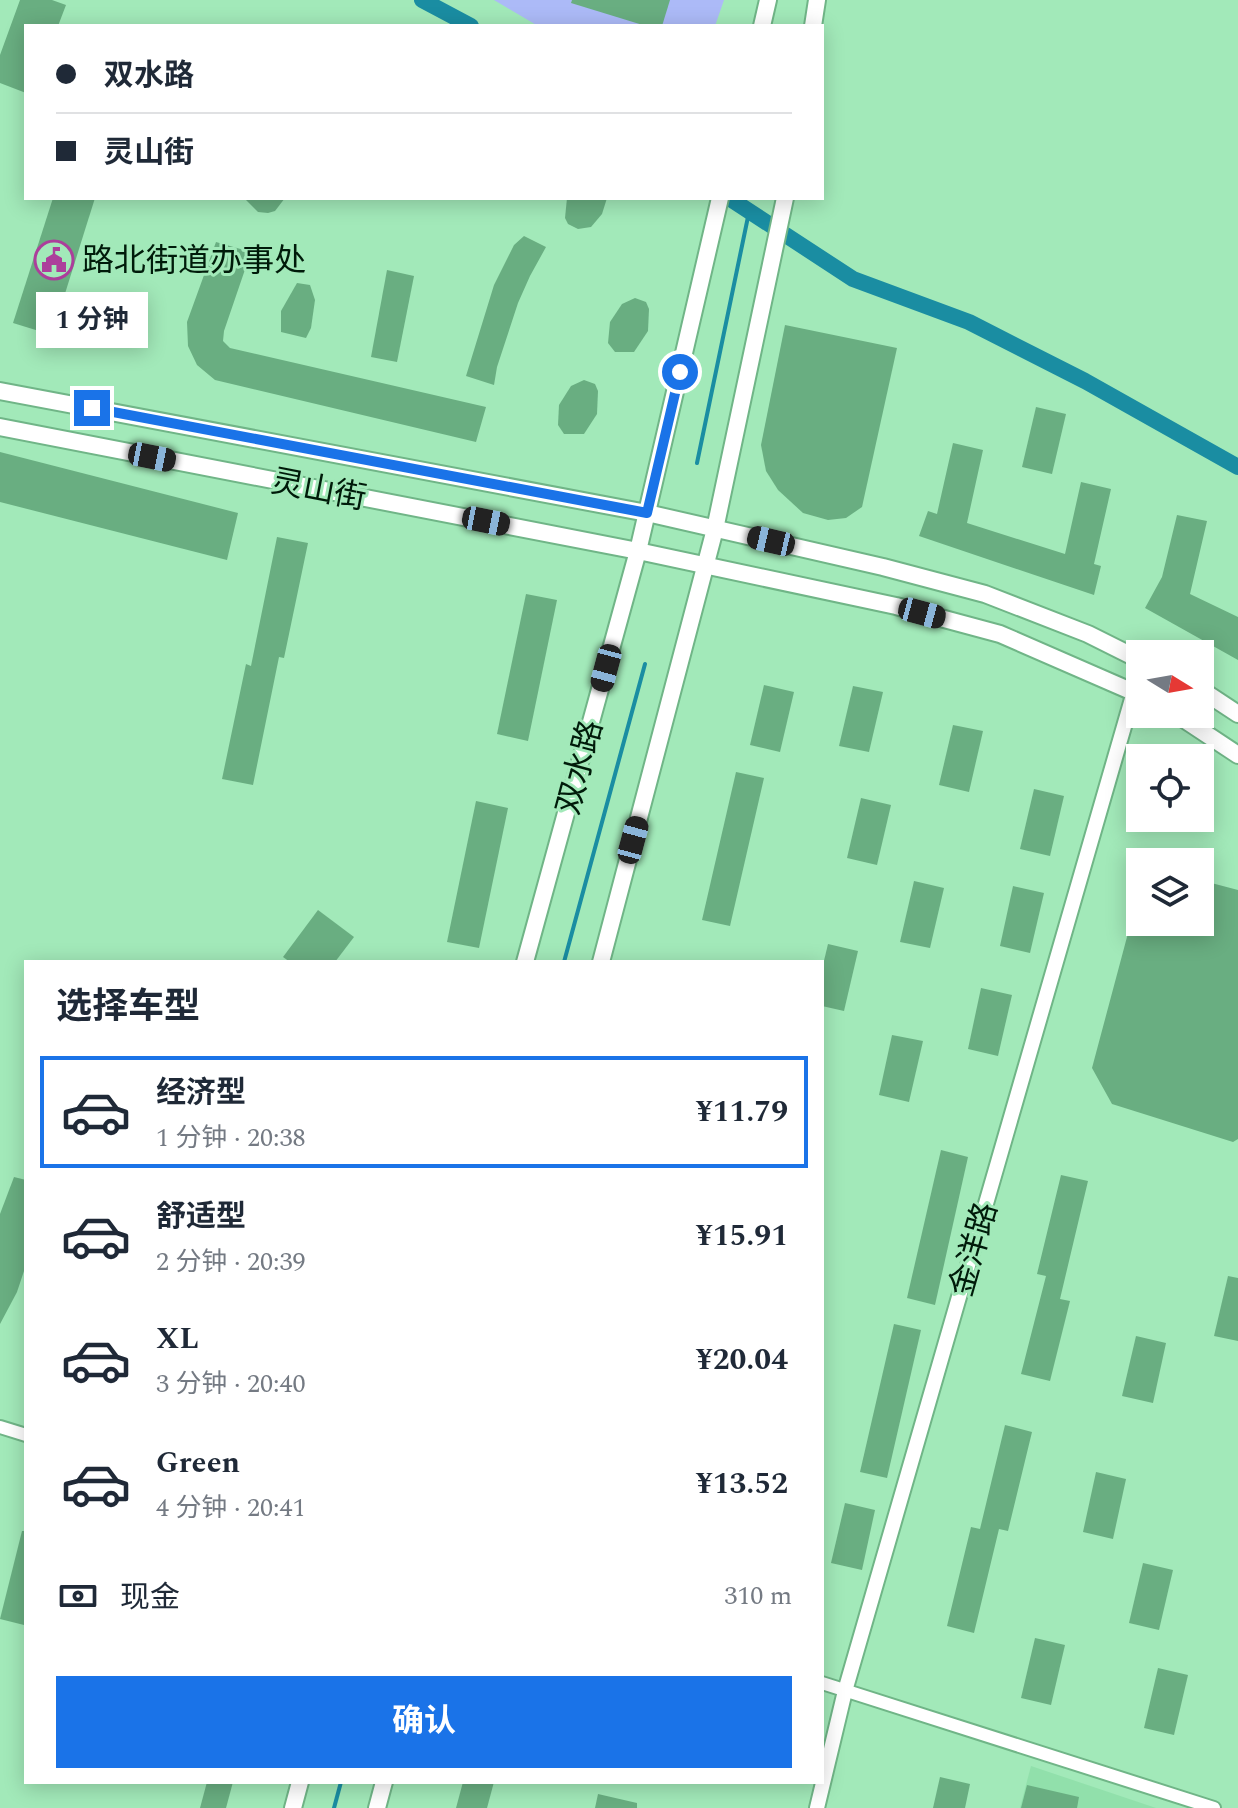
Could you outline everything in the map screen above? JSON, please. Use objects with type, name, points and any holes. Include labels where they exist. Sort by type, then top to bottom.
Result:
[{"type":"main road","points":[[762,24],[768,0]]},
{"type":"main road","points":[[813,24],[817,0]]},
{"type":"main road","name":"双水路","points":[[526,960],[638,551],[720,200]]},
{"type":"main road","points":[[602,960],[715,529],[785,200]]},
{"type":"main road","name":"灵山街","points":[[0,391],[647,513],[883,567],[985,594],[1088,634],[1126,653]]},
{"type":"main road","name":"灵山街","points":[[0,427],[638,551],[896,606],[1000,634],[1126,689]]},
{"type":"main road","points":[[1214,698],[1238,714]]},
{"type":"main road","points":[[1197,728],[1238,755]]},
{"type":"main road","points":[[293,1808],[299,1784]]},
{"type":"main road","points":[[377,1808],[383,1784]]},
{"type":"street","name":"金洋路","points":[[824,1779],[845,1691],[1127,728]]},
{"type":"street","points":[[0,1427],[24,1434]]},
{"type":"street","points":[[824,1684],[1214,1808]]},
{"type":"street","name":"金洋路","points":[[817,1808],[823,1784]]},
{"type":"shaded area","points":[[494,0],[724,0],[716,24],[535,24]]},
{"type":"shaded area","points":[[1031,1766],[1156,1808],[1020,1808]]},
{"type":"building","points":[[20,0],[52,0],[66,5],[59,24],[24,24],[24,92],[0,83],[0,55]]},
{"type":"building","points":[[572,0],[670,0],[663,24],[639,24],[571,3]]},
{"type":"building","name":"路北街道办事处","points":[[52,200],[94,200],[52,335],[13,323]]},
{"type":"building","points":[[246,200],[283,200],[275,211],[258,212]]},
{"type":"building","points":[[567,200],[606,200],[602,214],[591,227],[578,229],[568,224],[565,218]]},
{"type":"building","points":[[524,236],[546,247],[518,303],[494,385],[466,376],[494,285],[514,245]]},
{"type":"building","points":[[216,242],[251,252],[224,331],[223,341],[230,348],[486,407],[476,442],[215,380],[197,365],[188,346],[187,322]]},
{"type":"building","points":[[387,270],[414,276],[397,362],[371,357]]},
{"type":"building","points":[[297,283],[310,285],[315,300],[311,328],[306,338],[281,332],[281,311]]},
{"type":"building","points":[[635,298],[646,302],[649,309],[648,331],[634,352],[615,352],[608,343],[610,322],[622,304]]},
{"type":"building","points":[[785,325],[897,348],[862,507],[846,518],[828,520],[803,513],[778,490],[766,471],[761,445]]},
{"type":"building","points":[[584,380],[595,384],[598,391],[597,414],[584,434],[564,434],[558,425],[559,405],[571,386]]},
{"type":"building","points":[[1036,407],[1066,414],[1052,474],[1022,467]]},
{"type":"building","points":[[953,443],[983,450],[967,523],[1065,554],[1081,482],[1111,489],[1094,564],[1101,566],[1094,595],[919,536],[928,511],[937,514]]},
{"type":"building","points":[[0,452],[238,513],[227,560],[0,502]]},
{"type":"building","points":[[1177,515],[1207,521],[1190,594],[1238,617],[1238,660],[1214,647],[1214,640],[1202,640],[1145,608],[1162,577]]},
{"type":"building","points":[[277,537],[308,543],[284,658],[279,657],[253,785],[222,779],[246,664],[251,666]]},
{"type":"building","points":[[526,594],[557,600],[528,741],[497,734]]},
{"type":"building","points":[[764,685],[794,692],[780,752],[750,745]]},
{"type":"building","points":[[853,686],[883,692],[869,752],[839,746]]},
{"type":"building","points":[[953,725],[983,731],[969,792],[939,785]]},
{"type":"building","points":[[736,772],[764,778],[730,926],[702,920]]},
{"type":"building","points":[[1034,789],[1064,796],[1050,856],[1020,849]]},
{"type":"building","points":[[861,798],[891,805],[877,865],[847,858]]},
{"type":"building","points":[[476,801],[508,808],[479,948],[447,942]]},
{"type":"building","points":[[914,881],[944,888],[930,948],[900,942]]},
{"type":"building","points":[[1214,884],[1238,890],[1238,1139],[1233,1142],[1112,1104],[1092,1068],[1127,936],[1214,936]]},
{"type":"building","points":[[1013,886],[1044,893],[1030,953],[1000,946]]},
{"type":"building","points":[[318,910],[354,937],[337,960],[287,960],[283,957]]},
{"type":"building","points":[[828,944],[858,951],[844,1011],[824,1006],[824,961]]},
{"type":"building","points":[[981,988],[1012,995],[998,1056],[968,1049]]},
{"type":"building","points":[[892,1035],[923,1041],[909,1102],[879,1095]]},
{"type":"building","points":[[941,1150],[968,1157],[935,1305],[907,1298]]},
{"type":"building","points":[[1061,1175],[1088,1181],[1060,1299],[1070,1301],[1050,1381],[1021,1374],[1046,1276],[1037,1274]]},
{"type":"building","points":[[14,1177],[24,1180],[24,1271],[0,1324],[0,1214]]},
{"type":"building","points":[[1228,1276],[1238,1278],[1238,1341],[1214,1336]]},
{"type":"building","points":[[894,1324],[921,1330],[887,1478],[860,1472]]},
{"type":"building","points":[[1136,1336],[1166,1343],[1153,1403],[1122,1396]]},
{"type":"building","points":[[1005,1425],[1032,1432],[1008,1531],[999,1529],[974,1633],[947,1626],[971,1527],[980,1529]]},
{"type":"building","points":[[1096,1472],[1126,1479],[1113,1539],[1083,1532]]},
{"type":"building","points":[[845,1503],[875,1510],[862,1570],[831,1563]]},
{"type":"building","points":[[22,1531],[24,1531],[24,1625],[0,1619]]},
{"type":"building","points":[[1143,1563],[1173,1570],[1159,1630],[1129,1623]]},
{"type":"building","points":[[1035,1638],[1065,1645],[1051,1705],[1021,1698]]},
{"type":"building","points":[[1158,1668],[1188,1675],[1174,1735],[1144,1728]]},
{"type":"building","points":[[940,1777],[970,1784],[965,1808],[933,1808]]},
{"type":"building","points":[[206,1784],[232,1784],[226,1808],[200,1808]]},
{"type":"building","points":[[462,1784],[493,1784],[487,1808],[456,1808]]},
{"type":"building","points":[[1027,1785],[1079,1797],[1077,1808],[1021,1808]]},
{"type":"building","points":[[598,1794],[637,1803],[637,1808],[595,1808]]},
{"type":"waterway","points":[[422,0],[467,24]]},
{"type":"waterway","points":[[732,200],[853,279],[969,322],[1085,381],[1238,467]]},
{"type":"waterway","points":[[697,463],[749,212]]},
{"type":"waterway","points":[[565,960],[645,664]]},
{"type":"waterway","points":[[334,1808],[340,1784]]},
{"type":"place","name":"路北街道办事处","points":[[54,260]]},
{"type":"route","points":[[92,408],[647,513],[680,372]]}]
